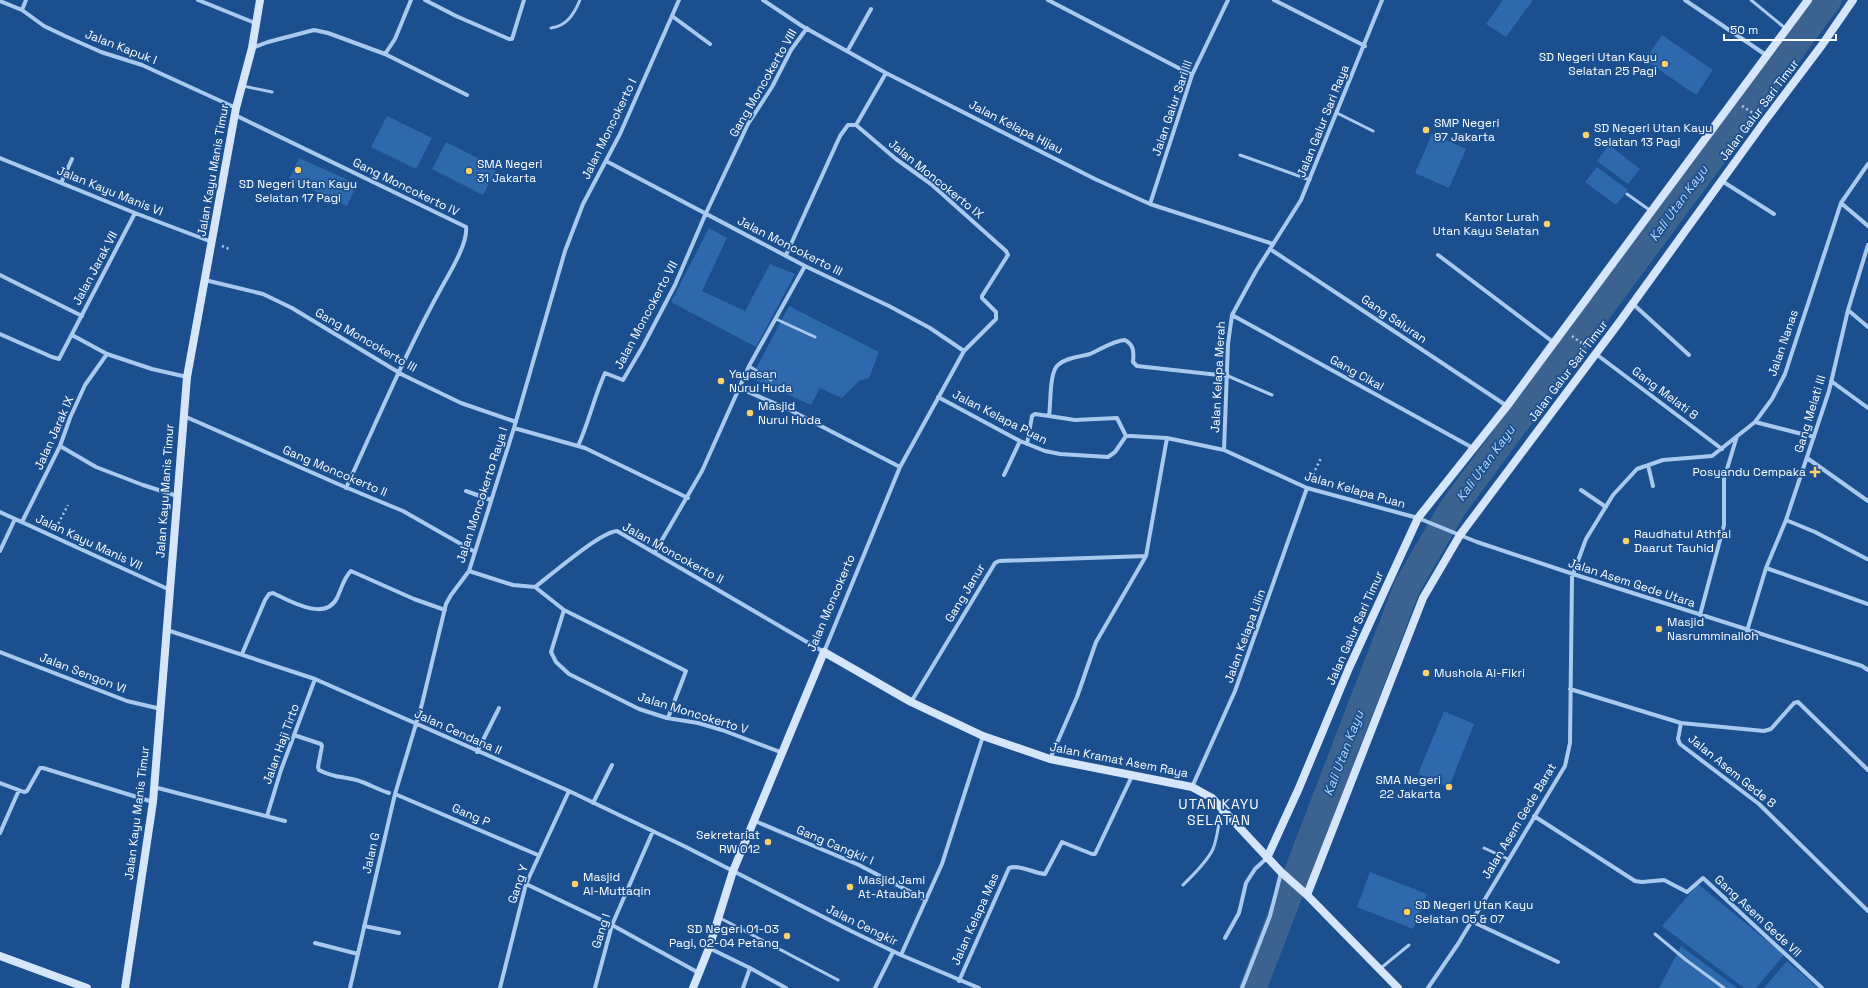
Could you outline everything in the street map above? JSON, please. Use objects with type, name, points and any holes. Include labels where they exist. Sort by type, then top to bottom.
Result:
[{"type":"street","points":[[22,10],[26,0]]},
{"type":"street","points":[[198,0],[255,23]]},
{"type":"street","name":"Jalan Kayu Manis Timur","points":[[125,988],[153,802],[187,376],[236,112],[252,48],[260,0]]},
{"type":"street","points":[[385,54],[395,39],[411,0]]},
{"type":"street","points":[[425,0],[509,40],[512,38],[524,0]]},
{"type":"street","name":"Jalan Moncokerto I","points":[[560,267],[564,251],[583,204],[620,134],[679,0]]},
{"type":"street","points":[[1048,0],[1192,75]]},
{"type":"street","name":"Jalan Galur Sari III","points":[[1150,204],[1192,75],[1228,0]]},
{"type":"street","points":[[1274,0],[1365,46]]},
{"type":"street","name":"Jalan Galur Sari Raya","points":[[1273,244],[1295,212],[1310,180],[1365,46],[1382,0]]},
{"type":"street","points":[[1685,0],[1766,55]]},
{"type":"street","name":"Jalan Galur Sari Timur","points":[[1267,858],[1299,788],[1350,668],[1419,519],[1507,406],[1808,0]]},
{"type":"street","name":"Jalan Galur Sari Timur","points":[[1307,895],[1423,598],[1460,535],[1596,354],[1822,45],[1853,0]]},
{"type":"street","name":"Jalan Kapuk I","points":[[0,1],[22,10],[44,26],[65,36],[101,52],[142,65],[236,112]]},
{"type":"street","name":"Jalan Kelapa Hijau","points":[[765,1],[807,28],[886,73],[1119,190],[1150,204],[1273,244]]},
{"type":"street","points":[[848,50],[871,9]]},
{"type":"street","points":[[672,16],[710,44]]},
{"type":"street","name":"Gang Moncokerto VIII","points":[[706,214],[748,124],[772,87],[791,50],[807,28]]},
{"type":"street","points":[[252,48],[268,42],[314,30],[328,33],[385,54],[467,95]]},
{"type":"street","points":[[786,255],[840,136],[848,125],[856,125],[886,73]]},
{"type":"street","name":"Gang Moncokerto IV","points":[[236,112],[466,227],[467,234],[452,269],[419,328],[399,372]]},
{"type":"street","name":"Jalan Moncokerto IX","points":[[856,125],[896,159],[931,184],[1007,253],[1008,256],[982,296],[982,298],[996,312],[996,319],[964,351]]},
{"type":"street","name":"Jalan Kayu Manis VI","points":[[0,158],[135,213],[212,242]]},
{"type":"street","points":[[61,183],[72,159]]},
{"type":"street","name":"Jalan Moncokerto III","points":[[606,161],[805,266],[889,306],[930,328],[964,351]]},
{"type":"street","name":"Jalan Nanas","points":[[1573,574],[1586,538],[1613,496],[1637,469],[1663,460],[1712,456],[1755,422],[1772,399],[1785,374],[1841,203],[1868,164]]},
{"type":"street","points":[[1722,181],[1774,214]]},
{"type":"street","points":[[1841,203],[1868,226]]},
{"type":"street","name":"Jalan Jarak VII","points":[[0,275],[82,316],[135,213]]},
{"type":"street","name":"Jalan Moncokerto VII","points":[[578,446],[586,428],[596,392],[605,373],[623,380],[643,346],[675,285],[706,214]]},
{"type":"street","name":"Jalan Kelapa Merah","points":[[1224,450],[1228,376],[1228,344],[1232,315],[1273,244]]},
{"type":"street","name":"Gang Melati III","points":[[1747,630],[1766,568],[1786,520],[1814,437],[1831,381],[1848,310],[1868,245]]},
{"type":"street","name":"Gang Saluran","points":[[1269,250],[1507,406]]},
{"type":"street","points":[[1438,255],[1554,342]]},
{"type":"street","points":[[655,552],[688,498],[702,471],[749,366],[805,266]]},
{"type":"street","name":"Jalan Moncokerto Raya I","points":[[416,724],[445,610],[451,595],[469,571],[516,422],[560,267]]},
{"type":"street","name":"Gang Moncokerto III","points":[[205,280],[263,294],[292,308],[399,372],[461,403],[516,422]]},
{"type":"street","points":[[1632,304],[1689,355]]},
{"type":"street","points":[[1848,310],[1868,327]]},
{"type":"street","name":"Gang Cikal","points":[[1232,315],[1473,448]]},
{"type":"street","points":[[0,334],[59,359],[82,316]]},
{"type":"street","points":[[72,335],[107,354],[152,369],[187,376]]},
{"type":"street","points":[[1049,416],[1053,373],[1057,365],[1071,358],[1095,352],[1118,340],[1125,340],[1129,342],[1133,348],[1134,362],[1137,366],[1228,376]]},
{"type":"street","name":"Jalan Moncokerto","points":[[693,988],[709,948],[733,871],[755,821],[900,467],[964,351]]},
{"type":"street","name":"Jalan Jarak IX","points":[[22,522],[60,446],[70,418],[85,385],[107,354]]},
{"type":"street","name":"Gang Melati 8","points":[[1596,354],[1722,449]]},
{"type":"street","points":[[346,488],[399,372]]},
{"type":"street","points":[[1831,381],[1868,408]]},
{"type":"street","points":[[739,388],[788,410],[900,467]]},
{"type":"street","name":"Jalan Kelapa Puan","points":[[938,397],[1020,441],[1045,451],[1060,454],[1108,457],[1115,452],[1126,436],[1167,438],[1224,450],[1307,488],[1419,519],[1460,535]]},
{"type":"street","points":[[1027,444],[1032,416],[1035,414],[1075,420],[1117,418],[1126,436]]},
{"type":"street","name":"Gang Moncokerto II","points":[[183,416],[346,488],[403,511],[474,552]]},
{"type":"street","points":[[1755,422],[1814,437]]},
{"type":"street","points":[[514,428],[578,446],[619,464],[688,498]]},
{"type":"street","points":[[1700,615],[1724,525],[1724,479],[1738,436]]},
{"type":"street","points":[[1050,759],[1077,697],[1096,642],[1146,556],[1167,438]]},
{"type":"street","points":[[1004,475],[1020,441]]},
{"type":"street","points":[[60,446],[96,467],[143,486],[178,496]]},
{"type":"street","points":[[1807,458],[1868,501]]},
{"type":"street","points":[[1648,465],[1653,486]]},
{"type":"street","name":"Jalan Kelapa Lilin","points":[[1192,786],[1235,691],[1307,488]]},
{"type":"street","points":[[1581,490],[1606,507]]},
{"type":"street","points":[[466,491],[491,500]]},
{"type":"street","name":"Jalan Kayu Manis VII","points":[[0,512],[170,590]]},
{"type":"street","points":[[0,551],[15,519]]},
{"type":"street","points":[[1786,520],[1815,532],[1867,560]]},
{"type":"street","name":"Jalan Moncokerto II","points":[[535,587],[611,532],[617,531],[824,652]]},
{"type":"street","name":"Jalan Asem Gede Utara","points":[[1460,535],[1573,574],[1862,666],[1868,670]]},
{"type":"street","name":"Gang Janur","points":[[911,702],[995,563],[999,561],[1146,556]]},
{"type":"street","points":[[1766,568],[1868,604]]},
{"type":"street","points":[[242,654],[269,594],[273,593],[297,604],[324,610],[331,607],[336,601],[351,571],[414,599],[445,610]]},
{"type":"street","points":[[469,571],[513,585],[535,587],[564,610],[686,671],[668,718]]},
{"type":"street","name":"Jalan Asem Gede Barat","points":[[1428,988],[1458,944],[1566,761],[1570,743],[1573,574]]},
{"type":"street","name":"Jalan Moncokerto V","points":[[564,610],[551,652],[560,667],[569,674],[639,708],[668,718],[722,730],[783,753]]},
{"type":"street","name":"Jalan Cendana II","points":[[167,630],[315,679],[569,791],[733,871]]},
{"type":"street","name":"Jalan Sengon VI","points":[[0,652],[76,682],[136,703],[161,709]]},
{"type":"street","name":"Jalan Kramat Asem Raya","points":[[824,652],[911,702],[983,736],[1050,759],[1132,776],[1192,786],[1212,798],[1282,874],[1307,895],[1398,988]]},
{"type":"street","name":"Jalan Haji Tirto","points":[[267,816],[281,770],[315,679]]},
{"type":"street","name":"Jalan Asem Gede 8","points":[[1570,689],[1681,724],[1678,739],[1680,744],[1759,804],[1868,911]]},
{"type":"street","points":[[1681,724],[1764,731],[1771,729],[1794,703],[1798,702],[1868,770]]},
{"type":"street","points":[[478,752],[499,708]]},
{"type":"street","name":"Jalan G","points":[[350,988],[395,794],[416,724]]},
{"type":"street","points":[[294,735],[321,744],[319,770],[337,778],[362,781],[379,790],[389,793]]},
{"type":"street","name":"Jalan Cengkir","points":[[733,871],[901,955],[942,864],[983,736]]},
{"type":"street","points":[[593,803],[612,765]]},
{"type":"street","points":[[0,782],[24,792],[28,790],[40,768],[42,768],[153,802]]},
{"type":"street","name":"Jalan Kelapa Mas","points":[[959,981],[1009,868],[1014,866],[1036,873],[1045,874],[1062,842],[1095,854],[1132,776]]},
{"type":"street","points":[[154,787],[285,821]]},
{"type":"street","points":[[0,833],[19,790]]},
{"type":"street","name":"Gang Y","points":[[500,988],[526,884],[538,855],[569,791]]},
{"type":"street","name":"Gang P","points":[[395,794],[538,855]]},
{"type":"street","name":"Gang Asem Gede VII","points":[[1534,816],[1638,882],[1664,880],[1686,892],[1703,878],[1822,988]]},
{"type":"street","name":"Gang Cangkir I","points":[[755,821],[859,865],[926,900]]},
{"type":"street","name":"Gang I","points":[[595,988],[612,925],[653,831]]},
{"type":"street","points":[[1225,938],[1239,913],[1246,883],[1255,869],[1267,858]]},
{"type":"street","points":[[1242,988],[1270,916],[1282,874]]},
{"type":"street","points":[[526,884],[612,925],[699,973]]},
{"type":"street","points":[[1471,921],[1558,962]]},
{"type":"street","points":[[364,926],[399,933]]},
{"type":"street","points":[[315,943],[358,954]]},
{"type":"street","points":[[709,948],[786,988]]},
{"type":"street","points":[[875,988],[893,952]]},
{"type":"street","points":[[901,955],[959,981],[979,988]]},
{"type":"street","points":[[0,956],[87,988]]},
{"type":"street","points":[[743,988],[750,968]]},
{"type":"lane","points":[[551,28],[559,27],[569,20],[580,0]]},
{"type":"lane","points":[[1751,0],[1786,29]]},
{"type":"lane","points":[[242,86],[272,92]]},
{"type":"lane","points":[[1337,113],[1373,131]]},
{"type":"lane","points":[[1240,155],[1310,180]]},
{"type":"lane","points":[[1627,194],[1651,211]]},
{"type":"lane","points":[[776,319],[815,337]]},
{"type":"lane","points":[[749,366],[771,380]]},
{"type":"lane","points":[[1228,376],[1272,395]]},
{"type":"lane","points":[[1183,885],[1212,850],[1221,809]]},
{"type":"lane","points":[[1484,848],[1508,859]]},
{"type":"lane","points":[[719,917],[838,980]]},
{"type":"lane","points":[[1655,934],[1686,960],[1724,988]]},
{"type":"lane","points":[[1379,969],[1409,945]]},
{"type":"path","points":[[1742,106],[1756,115]]},
{"type":"path","points":[[1570,335],[1587,348]]},
{"type":"path","points":[[1307,488],[1321,458]]},
{"type":"path","points":[[52,536],[68,505]]},
{"type":"shaded area","points":[[1503,0],[1533,0],[1506,37],[1486,24]]},
{"type":"shaded area","points":[[1662,35],[1713,70],[1696,95],[1645,60]]},
{"type":"shaded area","points":[[387,116],[432,138],[416,169],[371,147]]},
{"type":"shaded area","points":[[1432,134],[1466,149],[1449,188],[1415,173]]},
{"type":"shaded area","points":[[446,142],[497,168],[483,195],[432,169]]},
{"type":"shaded area","points":[[1609,145],[1640,169],[1628,184],[1597,161]]},
{"type":"shaded area","points":[[299,158],[357,184],[347,206],[289,179]]},
{"type":"shaded area","points":[[1597,167],[1628,190],[1616,205],[1585,182]]},
{"type":"shaded area","points":[[709,228],[727,238],[702,291],[745,311],[770,264],[795,274],[756,347],[671,302]]},
{"type":"shaded area","points":[[789,306],[879,352],[869,378],[859,381],[842,398],[820,388],[811,405],[751,378]]},
{"type":"shaded area","points":[[1444,711],[1474,724],[1449,787],[1418,774]]},
{"type":"shaded area","points":[[1370,872],[1427,894],[1413,929],[1357,907]]},
{"type":"shaded area","points":[[1698,884],[1784,955],[1756,988],[1744,988],[1662,926]]},
{"type":"shaded area","points":[[1681,946],[1737,988],[1659,988]]},
{"type":"shaded area","points":[[1787,961],[1818,988],[1764,988]]},
{"type":"waterway","name":"Kali Utan Kayu","points":[[1253,988],[1407,587],[1452,509],[1828,0]]},
{"type":"place","name":"SD Negeri Utan Kayu Selatan 25 Pagi","points":[[1665,64]]},
{"type":"place","name":"SMP Negeri 97 Jakarta","points":[[1426,130]]},
{"type":"place","name":"SD Negeri Utan Kayu Selatan 13 Pagi","points":[[1586,135]]},
{"type":"place","name":"SD Negeri Utan Kayu Selatan 17 Pagi","points":[[298,170]]},
{"type":"place","name":"SMA Negeri 31 Jakarta","points":[[469,171]]},
{"type":"place","name":"Kantor Lurah Utan Kayu Selatan","points":[[1547,224]]},
{"type":"place","name":"Yayasan Nurul Huda","points":[[721,381]]},
{"type":"place","name":"Masjid Nurul Huda","points":[[750,413]]},
{"type":"place","name":"Posyandu Cempaka","points":[[1815,472]]},
{"type":"place","name":"Raudhatul Athfal Daarut Tauhid","points":[[1626,541]]},
{"type":"place","name":"Masjid Nasrumminalloh","points":[[1659,629]]},
{"type":"place","name":"Mushola Al-Fikri","points":[[1426,673]]},
{"type":"place","name":"SMA Negeri 22 Jakarta","points":[[1449,787]]},
{"type":"place","name":"Sekretariat RW 012","points":[[768,842]]},
{"type":"place","name":"Masjid Al-Muttaqin","points":[[575,884]]},
{"type":"place","name":"Masjid Jami At-Ataubah","points":[[850,887]]},
{"type":"place","name":"SD Negeri Utan Kayu Selatan 05 & 07","points":[[1407,912]]},
{"type":"place","name":"SD Negeri 01-03 Pagi, 02-04 Petang","points":[[787,936]]},
{"type":"district","name":"UTAN KAYU SELATAN","points":[[1219,812]]}]
